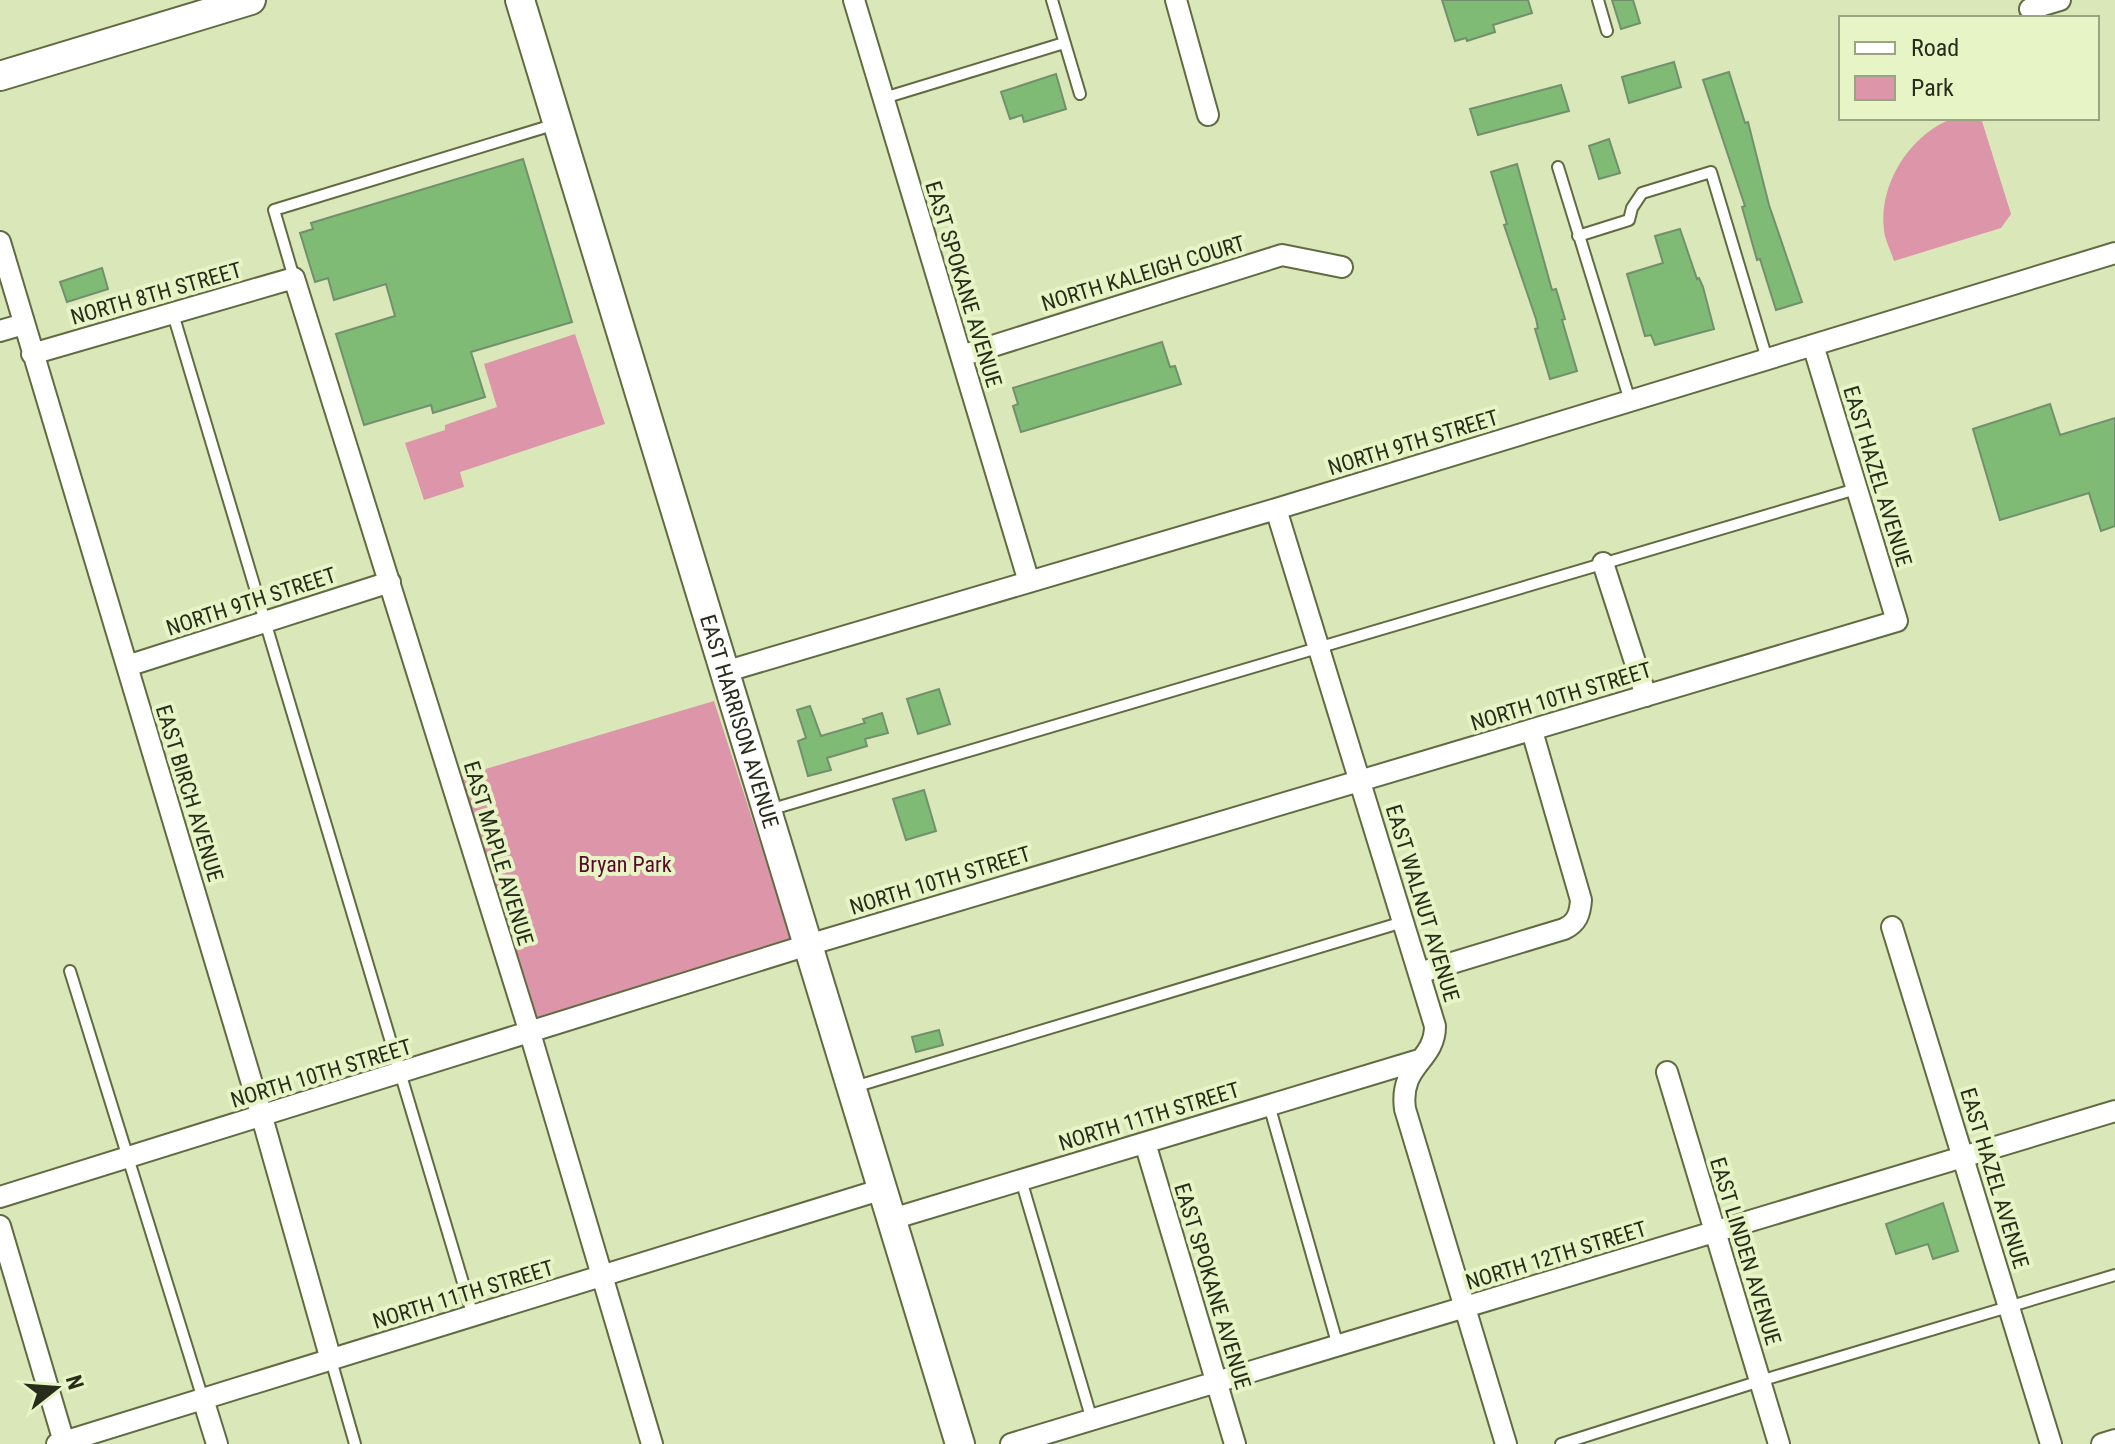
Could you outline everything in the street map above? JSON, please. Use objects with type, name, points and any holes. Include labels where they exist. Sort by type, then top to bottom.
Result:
[{"type":"street","name":"EAST HARRISON AVENUE","points":[[520,0],[960,1444]]},
{"type":"street","name":"EAST SPOKANE AVENUE","points":[[854,0],[1029,582]]},
{"type":"street","points":[[1176,0],[1208,115]]},
{"type":"street","points":[[2030,9],[2060,0]]},
{"type":"street","points":[[0,76],[238,2]]},
{"type":"street","name":"EAST BIRCH AVENUE","points":[[0,242],[262,1117],[331,1360]]},
{"type":"street","name":"NORTH 9TH STREET","points":[[724,672],[1276,509],[2115,253]]},
{"type":"street","name":"NORTH KALEIGH COURT","points":[[961,356],[1282,255],[1342,267]]},
{"type":"street","name":"NORTH 8TH STREET","points":[[32,354],[294,278]]},
{"type":"street","name":"EAST MAPLE AVENUE","points":[[294,278],[530,1033],[652,1444]]},
{"type":"street","points":[[0,331],[24,324]]},
{"type":"street","name":"EAST HAZEL AVENUE","points":[[1813,345],[1897,621]]},
{"type":"street","name":"EAST WALNUT AVENUE","points":[[1276,509],[1435,1026],[1432,1046],[1406,1081],[1405,1109],[1506,1444]]},
{"type":"street","points":[[1603,563],[1646,696]]},
{"type":"street","name":"NORTH 9TH STREET","points":[[127,666],[390,582]]},
{"type":"street","name":"NORTH 10TH STREET","points":[[0,1197],[808,945],[1897,621]]},
{"type":"street","points":[[1419,973],[1564,929],[1576,920],[1580,912],[1581,900],[1532,731]]},
{"type":"street","name":"EAST HAZEL AVENUE","points":[[1892,927],[2051,1444]]},
{"type":"street","name":"NORTH 11TH STREET","points":[[892,1219],[1419,1060]]},
{"type":"street","name":"EAST LINDEN AVENUE","points":[[1667,1072],[1779,1444]]},
{"type":"street","name":"NORTH 12TH STREET","points":[[1011,1444],[2115,1111]]},
{"type":"street","name":"EAST SPOKANE AVENUE","points":[[1145,1143],[1235,1444]]},
{"type":"street","name":"NORTH 11TH STREET","points":[[71,1442],[883,1189]]},
{"type":"street","points":[[0,1226],[71,1442]]},
{"type":"street","points":[[203,1399],[217,1444]]},
{"type":"street","points":[[2102,1444],[2115,1440]]},
{"type":"lane","points":[[1052,0],[1080,94]]},
{"type":"lane","points":[[1598,0],[1607,31]]},
{"type":"lane","points":[[884,98],[1064,43]]},
{"type":"lane","points":[[294,278],[274,210],[558,123]]},
{"type":"lane","points":[[1558,167],[1630,401]]},
{"type":"lane","points":[[1578,236],[1629,220],[1632,208],[1642,193],[1711,172],[1767,359]]},
{"type":"lane","points":[[173,314],[473,1316]]},
{"type":"lane","points":[[767,810],[1856,489]]},
{"type":"lane","points":[[852,1088],[1403,922]]},
{"type":"lane","points":[[70,971],[203,1399]]},
{"type":"lane","points":[[1269,1105],[1338,1346]]},
{"type":"lane","points":[[1021,1180],[1092,1420]]},
{"type":"lane","points":[[1561,1444],[2115,1275]]},
{"type":"lane","points":[[331,1360],[355,1444]]},
{"type":"green space","points":[[1949,120],[1982,120],[2011,214],[2001,228],[1894,261],[1885,234],[1886,195],[1892,178],[1911,148],[1938,125]]},
{"type":"green space","points":[[575,334],[605,424],[460,472],[464,487],[424,500],[405,443],[445,430],[445,425],[497,407],[484,364]]},
{"type":"green space","name":"Bryan Park","points":[[714,701],[794,948],[530,1033],[452,779]]},
{"type":"building","points":[[1442,0],[1528,0],[1532,13],[1493,25],[1495,32],[1467,41],[1466,38],[1455,41]]},
{"type":"building","points":[[1612,0],[1633,0],[1640,23],[1621,29]]},
{"type":"building","points":[[1674,62],[1681,87],[1629,103],[1622,77]]},
{"type":"building","points":[[1729,72],[1745,123],[1748,122],[1769,205],[1802,302],[1776,310],[1760,259],[1757,260],[1742,207],[1745,206],[1703,80]]},
{"type":"building","points":[[1056,74],[1066,109],[1024,122],[1022,115],[1010,119],[1001,92]]},
{"type":"building","points":[[1561,85],[1569,111],[1478,135],[1470,109]]},
{"type":"building","points":[[1609,139],[1620,173],[1599,179],[1589,146]]},
{"type":"building","points":[[523,159],[572,322],[471,352],[485,397],[433,413],[431,405],[364,425],[336,334],[395,316],[386,284],[334,300],[328,278],[315,282],[300,233],[313,229],[311,223]]},
{"type":"building","points":[[1517,164],[1552,290],[1556,289],[1565,319],[1562,320],[1577,371],[1550,379],[1535,329],[1538,328],[1536,319],[1504,225],[1507,224],[1491,172]]},
{"type":"building","points":[[1680,229],[1697,279],[1703,287],[1714,329],[1655,345],[1651,335],[1645,336],[1627,274],[1663,263],[1655,236]]},
{"type":"building","points":[[102,268],[108,289],[67,302],[60,282]]},
{"type":"building","points":[[1162,342],[1170,367],[1175,366],[1181,384],[1021,432],[1013,406],[1018,404],[1013,388]]},
{"type":"building","points":[[2050,404],[2060,435],[2115,418],[2115,526],[2101,531],[2089,493],[2000,520],[1973,429]]},
{"type":"building","points":[[939,689],[950,724],[918,734],[907,699]]},
{"type":"building","points":[[810,706],[821,736],[865,723],[863,719],[882,713],[888,733],[865,739],[867,746],[827,758],[831,770],[808,776],[798,741],[806,738],[797,710]]},
{"type":"building","points":[[924,790],[936,831],[906,840],[893,799]]},
{"type":"building","points":[[939,1030],[943,1045],[916,1052],[912,1037]]},
{"type":"building","points":[[1943,1203],[1958,1251],[1933,1259],[1928,1244],[1896,1254],[1886,1224]]}]
